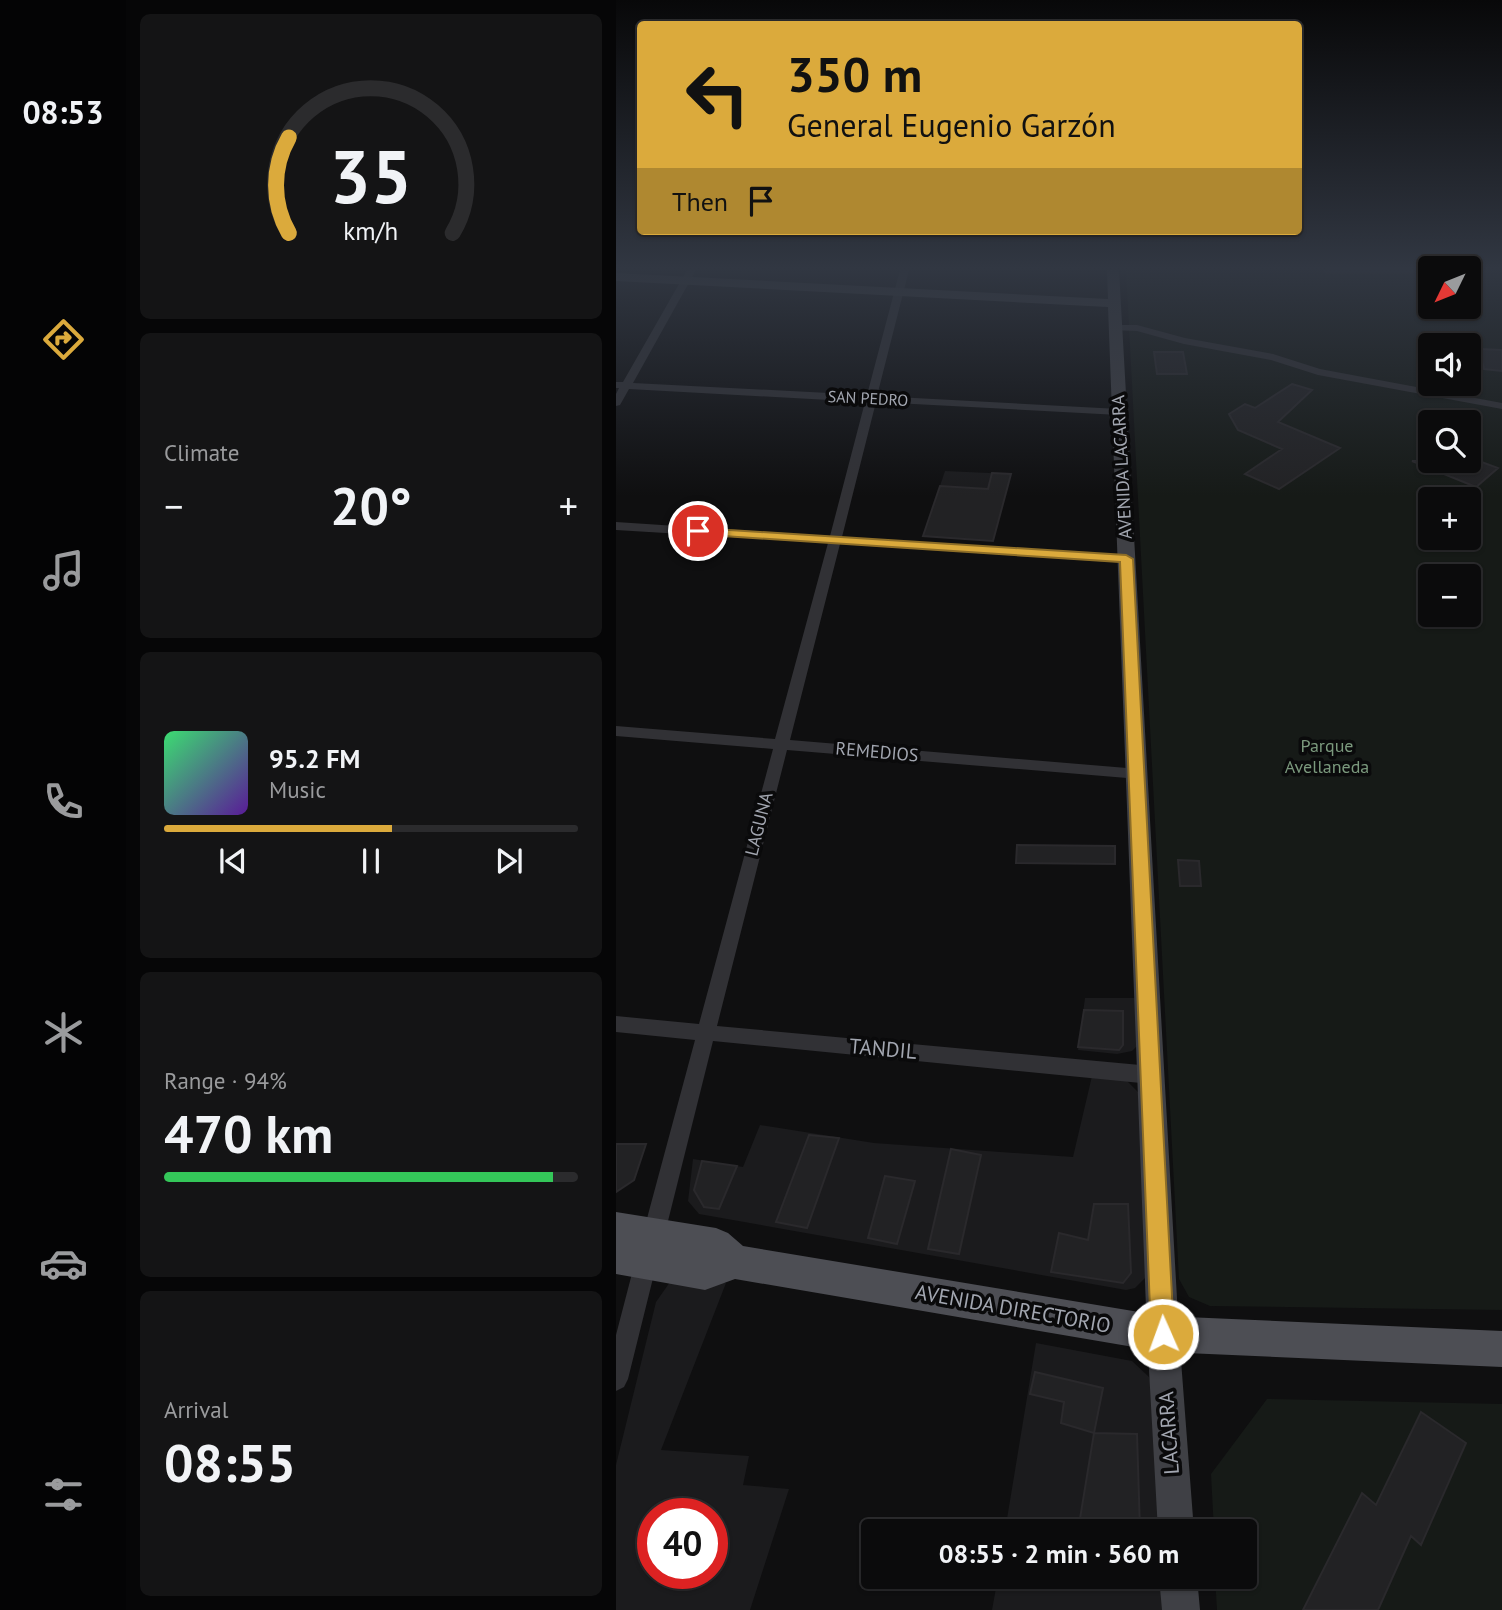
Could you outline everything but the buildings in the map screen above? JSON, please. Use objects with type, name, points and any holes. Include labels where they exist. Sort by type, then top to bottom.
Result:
[{"type":"main road","name":"AVENIDA DIRECTORIO","points":[[616,1228],[638,1251],[705,1273],[735,1262],[1163,1334],[1502,1349]]},
{"type":"street","points":[[616,402],[621,385],[646,345]]},
{"type":"street","name":"LAGUNA","points":[[616,1379],[638,1251],[705,1033],[885,345]]},
{"type":"street","name":"AVENIDA LACARRA","points":[[1115,345],[1139,774],[1163,1334]]},
{"type":"street","points":[[1207,345],[1273,357],[1318,372],[1502,406]]},
{"type":"street","name":"SAN PEDRO","points":[[621,385],[1119,412]]},
{"type":"street","points":[[616,526],[1126,559]]},
{"type":"street","name":"REMEDIOS","points":[[616,731],[1139,774]]},
{"type":"street","name":"TANDIL","points":[[616,1024],[1151,1075]]},
{"type":"street","name":"LACARRA","points":[[1163,1334],[1175,1519]]},
{"type":"street","points":[[1179,1589],[1181,1610]]},
{"type":"shaded area","points":[[945,471],[1011,474],[993,541],[923,536]]},
{"type":"shaded area","points":[[1085,998],[1137,998],[1137,1046],[1132,1051],[1117,1054],[1078,1050]]},
{"type":"shaded area","points":[[1092,1076],[1124,1078],[1138,1092],[1151,1272],[1135,1288],[1126,1290],[699,1214],[688,1201],[693,1159],[743,1167],[760,1125],[874,1143],[1073,1157]]},
{"type":"shaded area","points":[[687,1278],[726,1283],[661,1450],[749,1456],[743,1485],[789,1489],[750,1610],[616,1610],[616,1465],[656,1302],[670,1282]]},
{"type":"shaded area","points":[[1036,1343],[1132,1361],[1149,1377],[1153,1390],[1158,1519],[1007,1519]]},
{"type":"shaded area","points":[[996,1589],[1162,1589],[1163,1610],[992,1610]]},
{"type":"green space","name":"Parque Avellaneda","points":[[1130,345],[1418,345],[1418,396],[1481,396],[1481,345],[1502,345],[1502,1310],[1210,1306],[1189,1297],[1179,1279]]},
{"type":"green space","points":[[1267,1399],[1502,1404],[1502,1610],[1378,1610],[1411,1536],[1422,1545],[1466,1444],[1421,1412],[1376,1505],[1362,1494],[1303,1610],[1217,1610],[1216,1589],[1257,1589],[1257,1519],[1213,1519],[1211,1474]]},
{"type":"route","points":[[698,531],[1126,559],[1139,774],[1163,1334]]}]
